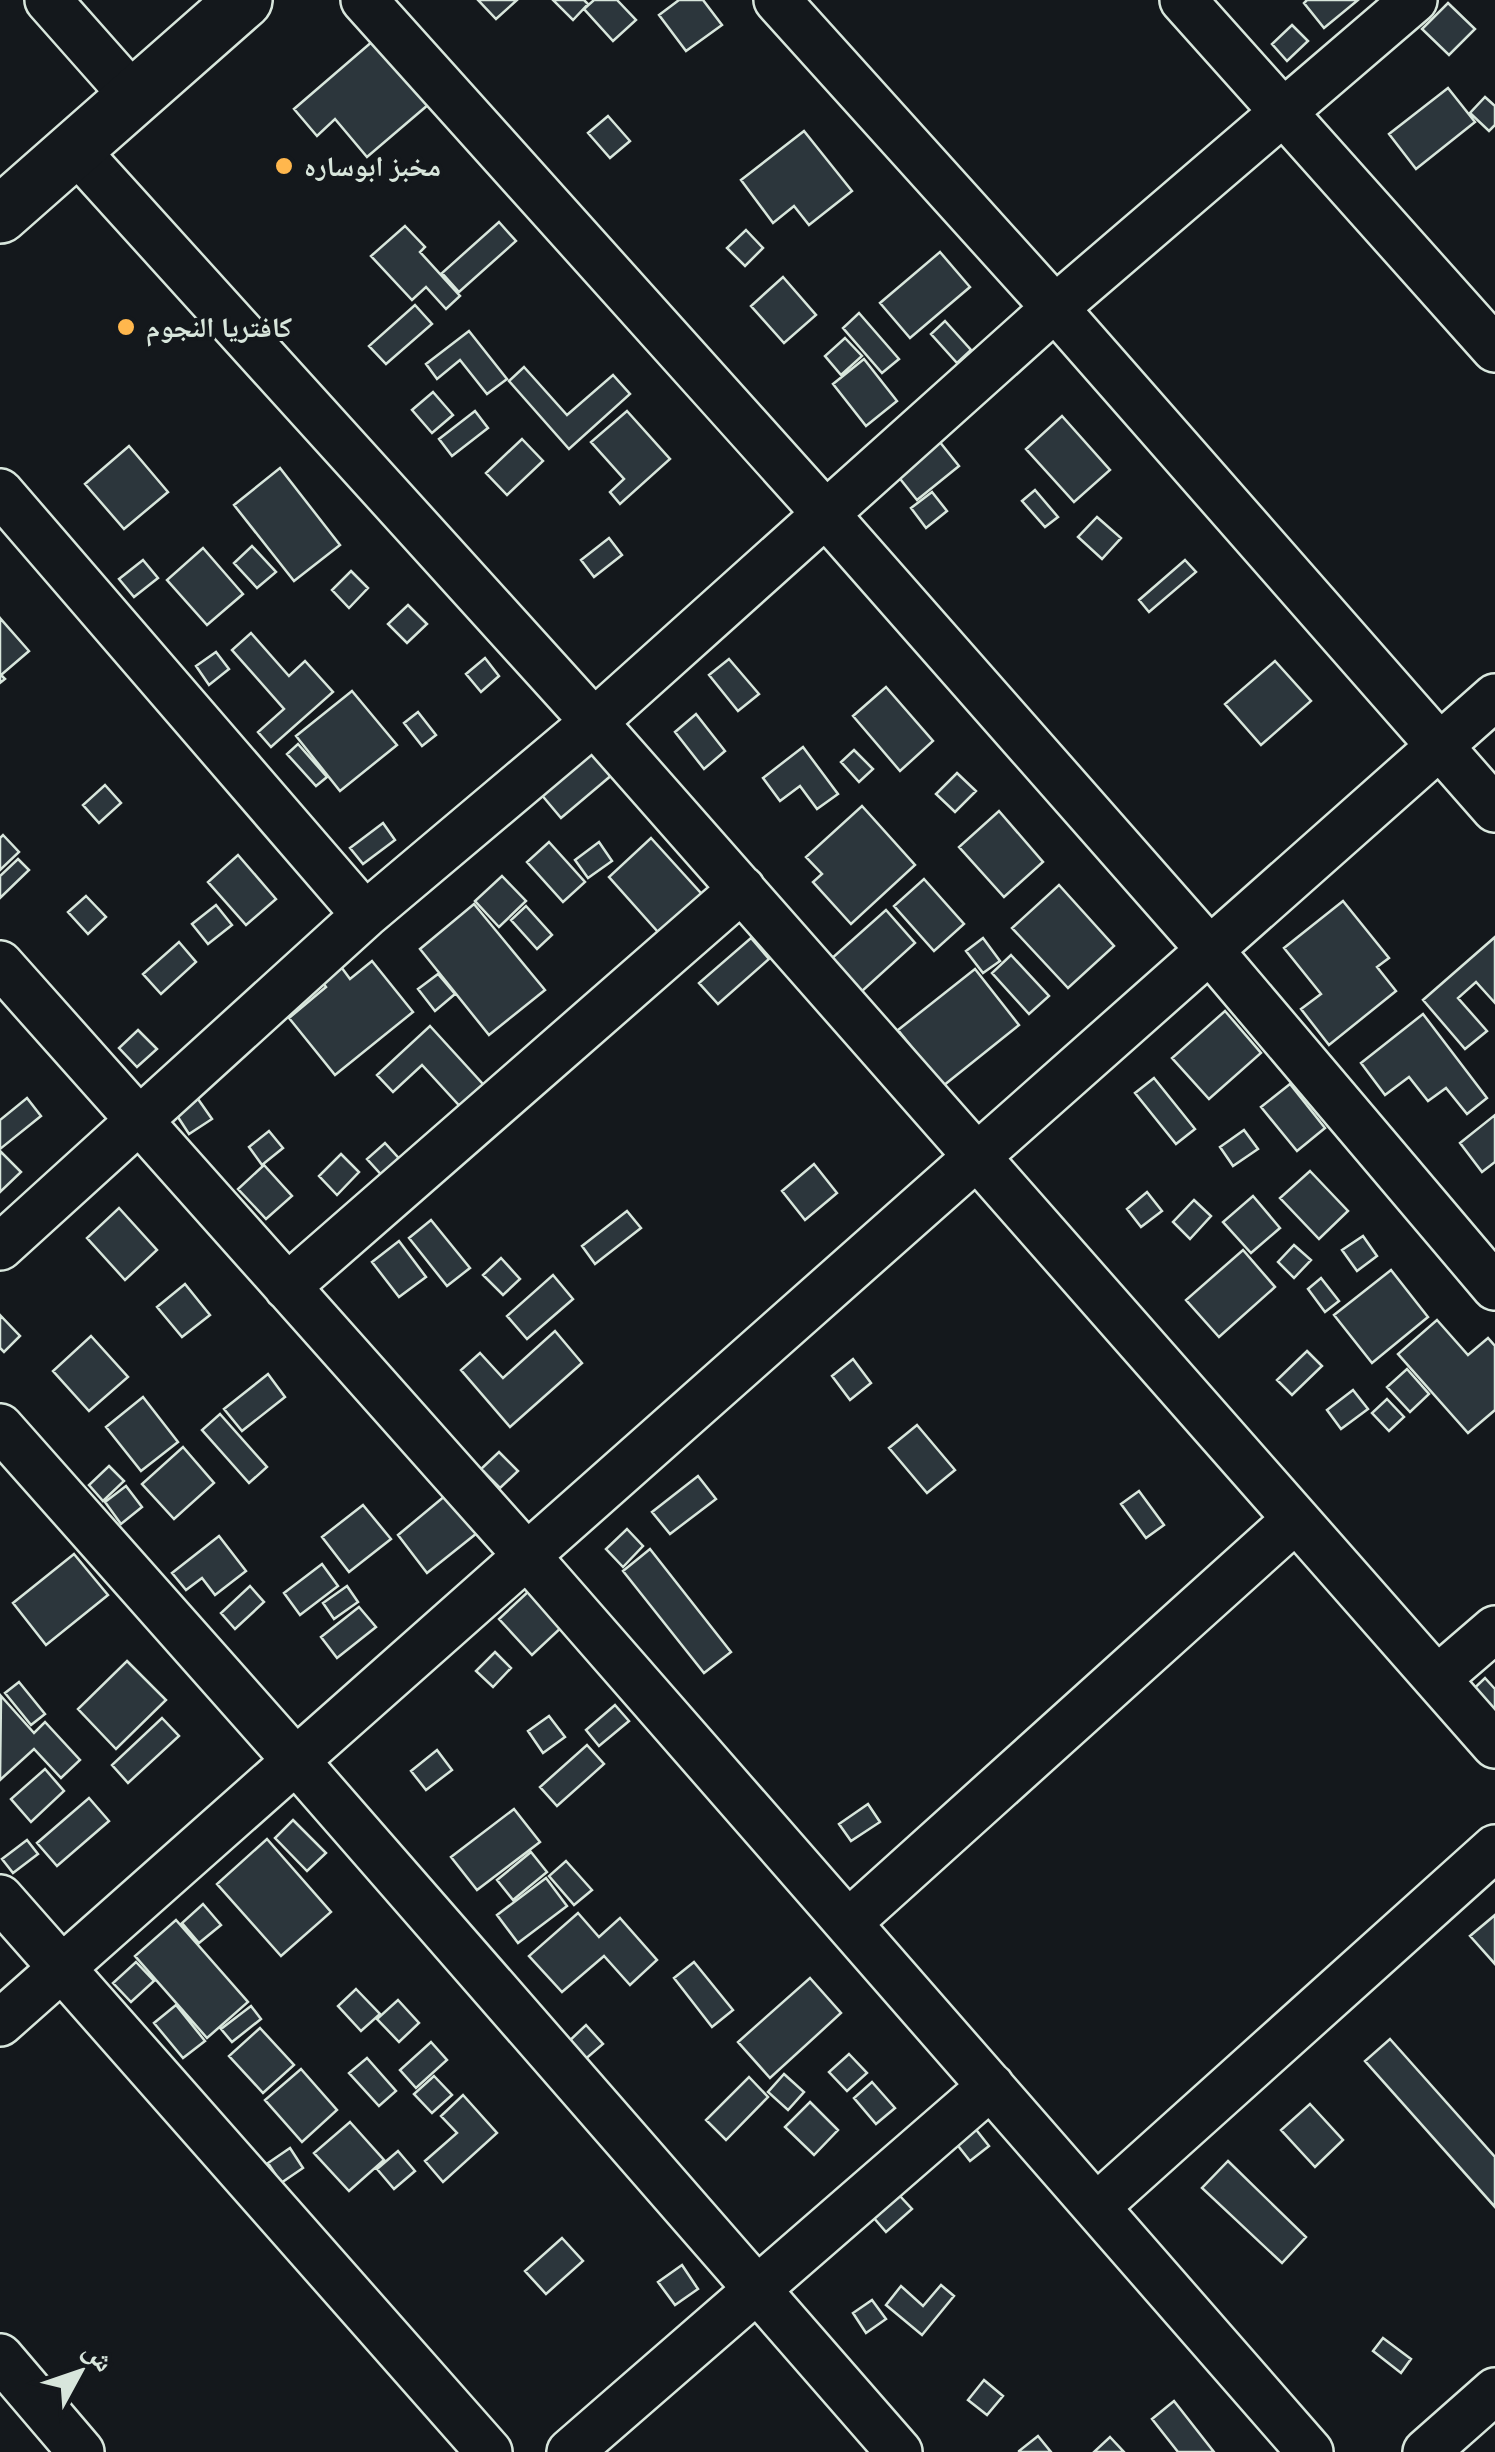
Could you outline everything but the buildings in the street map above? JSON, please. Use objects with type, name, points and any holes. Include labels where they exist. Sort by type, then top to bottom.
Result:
[{"type":"main road","points":[[0,214],[244,0]]},
{"type":"street","points":[[48,0],[134,96]]},
{"type":"street","points":[[364,0],[824,512],[1208,948],[1495,1288]]},
{"type":"street","points":[[777,0],[1055,308],[1495,809]]},
{"type":"street","points":[[1183,0],[1495,350]]},
{"type":"street","points":[[0,1247],[365,914],[594,722],[1055,308],[1414,0]]},
{"type":"street","points":[[74,148],[594,722],[1495,1745]]},
{"type":"street","points":[[0,492],[365,914]]},
{"type":"street","points":[[0,2023],[1495,697]]},
{"type":"street","points":[[288,1286],[742,889]]},
{"type":"street","points":[[0,964],[528,1557],[1310,2452]]},
{"type":"street","points":[[0,1428],[899,2452]]},
{"type":"street","points":[[848,1922],[1296,1519]]},
{"type":"street","points":[[1437,1679],[1495,1630]]},
{"type":"street","points":[[1096,2207],[1495,1848]]},
{"type":"street","points":[[0,1898],[490,2452]]},
{"type":"street","points":[[570,2452],[991,2086]]},
{"type":"street","points":[[0,2357],[81,2452]]},
{"type":"street","points":[[1426,2452],[1495,2391]]},
{"type":"place","name":"مخبز ابوساره","points":[[284,166]]},
{"type":"place","name":"كافتريا النجوم","points":[[126,327]]}]
